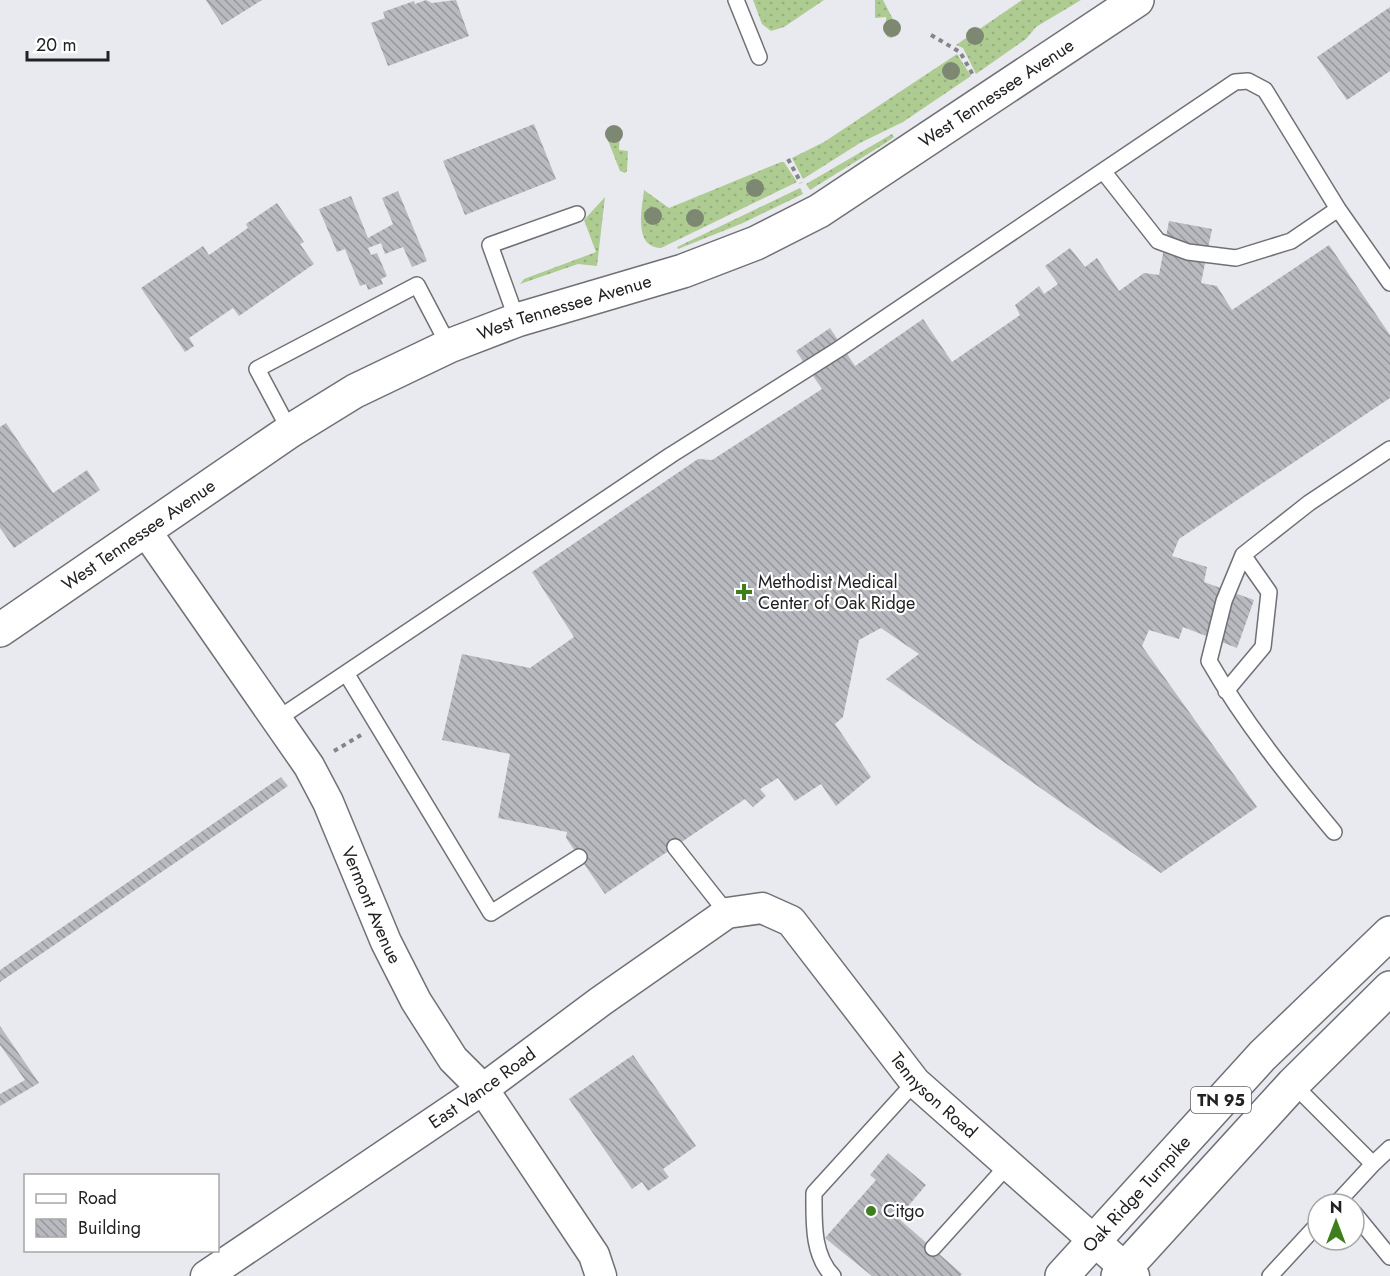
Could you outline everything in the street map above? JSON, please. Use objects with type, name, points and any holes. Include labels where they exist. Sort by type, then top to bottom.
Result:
[{"type":"main road","name":"West Tennessee Avenue","points":[[0,630],[290,431],[355,392],[449,346],[517,320],[683,271],[756,243],[819,211],[1137,0]]},
{"type":"main road","name":"Oak Ridge Turnpike","points":[[1062,1276],[1092,1240],[1262,1056],[1390,933]]},
{"type":"main road","name":"TN 95","points":[[1126,1273],[1293,1084],[1390,988]]},
{"type":"street","name":"Vermont Avenue","points":[[145,530],[309,766],[328,802],[386,942],[416,1001],[453,1059],[483,1089],[594,1255],[602,1276]]},
{"type":"street","name":"East Vance Road","points":[[206,1276],[483,1089],[600,1001],[727,913],[762,908]]},
{"type":"street","name":"Tennyson Road","points":[[762,908],[791,921],[915,1082],[1126,1273]]},
{"type":"lane","points":[[736,0],[759,57]]},
{"type":"lane","points":[[276,720],[671,455],[839,349],[1235,82],[1248,81],[1265,90],[1338,209],[1390,283]]},
{"type":"lane","points":[[1103,171],[1158,241],[1188,252],[1236,258],[1291,241],[1338,209]]},
{"type":"lane","points":[[517,320],[490,245],[577,214]]},
{"type":"lane","points":[[290,431],[257,369],[417,285],[449,346]]},
{"type":"lane","points":[[1334,832],[1279,766],[1238,704],[1226,691],[1209,661],[1224,601],[1243,555],[1309,503],[1390,449]]},
{"type":"lane","points":[[1226,691],[1263,647],[1269,592],[1243,555]]},
{"type":"lane","points":[[346,673],[491,913],[579,857]]},
{"type":"lane","points":[[675,847],[727,913]]},
{"type":"lane","points":[[833,1276],[826,1269],[814,1232],[814,1193],[915,1082]]},
{"type":"lane","points":[[1293,1084],[1373,1164]]},
{"type":"lane","points":[[1350,1192],[1373,1164],[1390,1148]]},
{"type":"lane","points":[[933,1248],[1008,1166]]},
{"type":"lane","points":[[1366,1228],[1390,1257]]},
{"type":"lane","points":[[1270,1276],[1306,1237]]},
{"type":"path","points":[[931,35],[960,52],[972,72]]},
{"type":"path","points":[[788,159],[801,183]]},
{"type":"green space","points":[[753,0],[824,0],[784,27],[771,31],[762,24]]},
{"type":"green space","points":[[875,0],[883,0],[898,29],[892,38],[887,37],[886,17],[875,18]]},
{"type":"green space","points":[[1022,0],[1081,0],[1036,27],[1026,39],[976,74],[963,48],[956,45]]},
{"type":"green space","points":[[957,54],[971,76],[903,122],[860,143],[803,179],[792,158],[824,142]]},
{"type":"green space","points":[[612,128],[620,129],[619,150],[628,151],[625,173],[620,171],[607,138],[607,133]]},
{"type":"green space","points":[[892,134],[894,137],[884,144],[810,190],[806,184]]},
{"type":"green space","points":[[784,162],[797,182],[661,248],[652,246],[646,241],[641,226],[644,190],[669,208]]},
{"type":"green space","points":[[800,188],[803,194],[743,223],[678,249],[677,247]]},
{"type":"green space","points":[[605,197],[597,266],[578,264],[520,284],[524,279],[596,252],[584,220]]},
{"type":"building","points":[[206,0],[262,0],[222,25]]},
{"type":"building","points":[[426,0],[432,3],[456,0],[469,36],[388,66],[371,23],[385,18],[383,12],[414,1],[415,4]]},
{"type":"building","points":[[1390,7],[1390,71],[1347,100],[1317,57]]},
{"type":"building","points":[[534,124],[556,179],[465,215],[443,161]]},
{"type":"building","points":[[398,191],[427,261],[412,267],[403,247],[385,254],[381,243],[368,248],[371,255],[377,253],[387,276],[381,279],[383,284],[368,290],[366,284],[360,286],[345,249],[337,252],[319,209],[351,196],[368,238],[393,224],[382,198]]},
{"type":"building","points":[[277,203],[304,242],[300,244],[314,264],[239,316],[233,308],[189,338],[194,346],[185,352],[141,288],[203,246],[209,255],[248,228],[246,224]]},
{"type":"building","points":[[1169,221],[1212,229],[1201,283],[1217,286],[1232,310],[1329,245],[1390,335],[1390,398],[1179,539],[1172,556],[1207,567],[1204,582],[1254,600],[1237,648],[1183,627],[1179,639],[1149,630],[1142,646],[1257,807],[1161,873],[886,679],[919,654],[881,628],[859,640],[843,717],[835,724],[871,777],[836,806],[821,784],[795,801],[778,778],[760,789],[766,796],[753,807],[745,799],[605,894],[566,838],[567,832],[498,818],[510,754],[442,740],[462,654],[530,668],[574,637],[532,572],[698,459],[712,460],[822,389],[796,351],[830,328],[855,366],[923,319],[952,362],[1020,315],[1015,305],[1039,286],[1044,294],[1058,284],[1045,266],[1070,248],[1085,267],[1097,258],[1119,291],[1144,273],[1159,275]]},
{"type":"building","points":[[6,423],[53,493],[87,470],[100,490],[14,548],[0,528],[0,427]]},
{"type":"building","points":[[281,777],[288,786],[0,982],[0,970]]},
{"type":"building","points":[[0,1026],[39,1083],[0,1106],[0,1094],[25,1080],[0,1045]]},
{"type":"building","points":[[633,1055],[696,1146],[663,1169],[669,1177],[648,1191],[642,1182],[632,1189],[569,1099]]},
{"type":"building","points":[[888,1153],[926,1185],[898,1218],[962,1274],[960,1276],[872,1276],[825,1238],[876,1180],[870,1175]]},
{"type":"place","name":"Methodist Medical Center of Oak Ridge","points":[[744,592]]},
{"type":"place","name":"Citgo","points":[[871,1211]]}]
